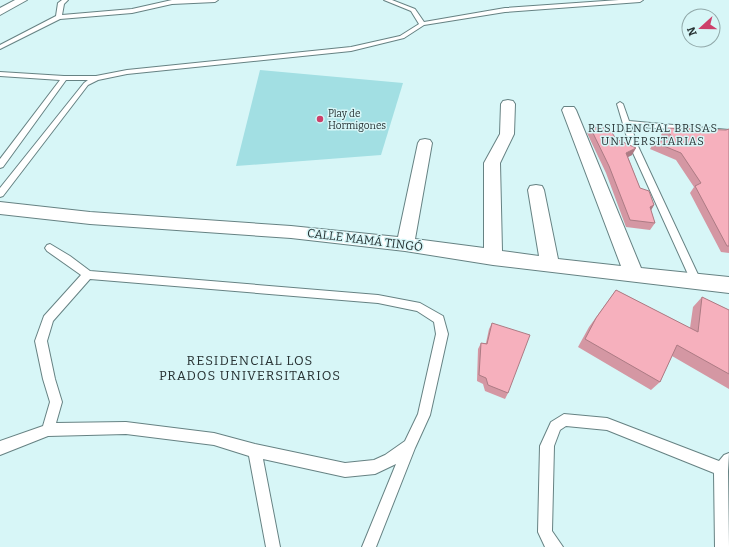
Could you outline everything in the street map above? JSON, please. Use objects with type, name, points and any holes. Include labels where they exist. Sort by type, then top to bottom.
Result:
[{"type":"street","points":[[0,12],[22,0]]},
{"type":"street","points":[[493,258],[492,163],[507,134],[508,104]]},
{"type":"street","points":[[569,110],[634,275]]},
{"type":"street","points":[[405,244],[425,143]]},
{"type":"street","points":[[536,190],[550,265]]},
{"type":"street","name":"CALLE MAMÁ TINGÓ","points":[[0,208],[90,218],[291,232],[405,244],[493,258],[729,285]]},
{"type":"lane","points":[[59,17],[61,3],[65,0]]},
{"type":"lane","points":[[0,47],[59,17],[126,11],[171,1],[215,0]]},
{"type":"lane","points":[[387,0],[413,10],[422,24]]},
{"type":"lane","points":[[0,74],[64,78],[96,78],[127,72],[352,49],[402,37],[422,24],[505,10],[640,0]]},
{"type":"lane","points":[[0,165],[64,78]]},
{"type":"lane","points":[[0,194],[86,84],[96,78]]},
{"type":"lane","points":[[620,104],[633,144],[696,281]]},
{"type":"lane","points":[[627,124],[729,132]]},
{"type":"lane","points":[[50,248],[88,274],[378,299],[420,307],[439,319],[442,334],[424,415],[410,445],[369,547]]},
{"type":"lane","points":[[48,430],[56,402],[49,379],[41,341],[48,319],[88,274]]},
{"type":"lane","points":[[556,547],[551,543],[545,532],[547,446],[555,426],[564,420],[607,424],[725,465],[722,547]]},
{"type":"lane","points":[[0,448],[48,430],[126,428],[214,439],[255,451],[345,470],[375,467],[399,455],[410,445]]},
{"type":"lane","points":[[255,451],[273,547]]},
{"type":"shaded area","name":"Play de Hormigones","points":[[260,70],[403,83],[381,155],[236,166]]},
{"type":"building","points":[[590,127],[609,128],[616,139],[636,148],[626,153],[640,188],[649,191],[654,205],[650,207],[655,223],[630,220],[609,166]]},
{"type":"building","points":[[665,128],[729,129],[729,246],[727,246],[695,186],[701,183],[681,153],[654,142],[674,139]]},
{"type":"building","points":[[616,290],[698,332],[702,297],[729,310],[729,374],[677,345],[660,382],[585,339],[596,318]]},
{"type":"building","points":[[492,323],[530,335],[508,393],[488,385],[486,378],[479,375],[481,343],[487,344]]},
{"type":"place","name":"Play de Hormigones","points":[[320,119]]},
{"type":"district","name":"RESIDENCIAL BRISAS UNIVERSITARIAS","points":[[653,134]]},
{"type":"district","name":"RESIDENCIAL LOS PRADOS UNIVERSITARIOS","points":[[250,368]]}]
